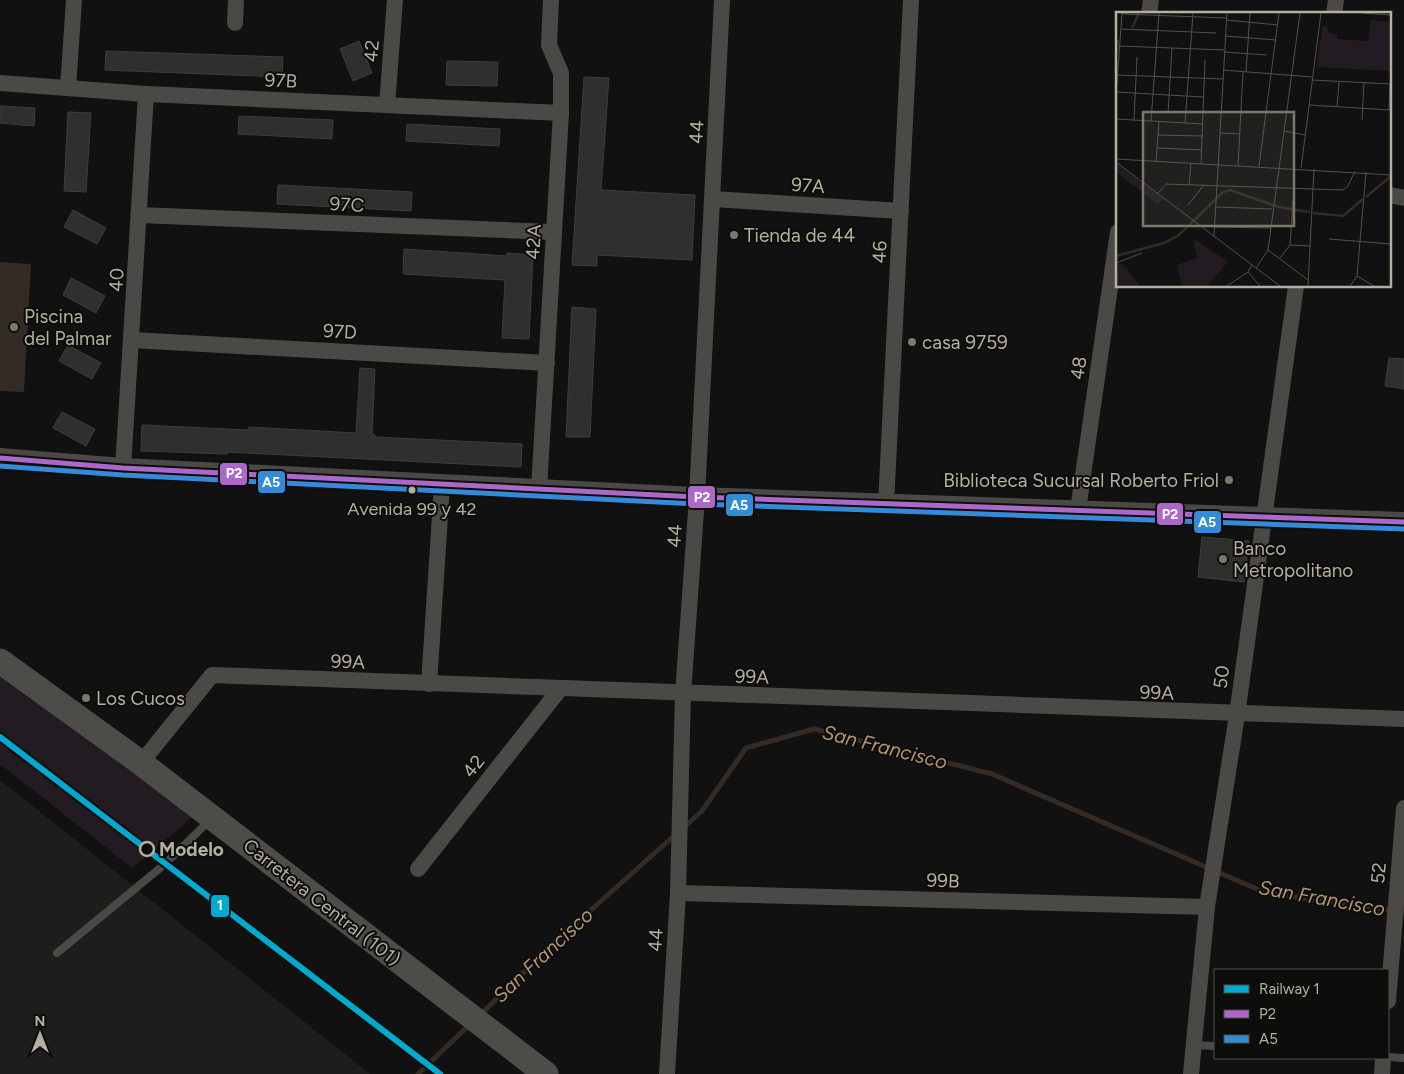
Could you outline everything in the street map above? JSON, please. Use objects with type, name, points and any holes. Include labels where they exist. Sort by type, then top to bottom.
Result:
[{"type":"main road","name":"Carretera Central (101)","points":[[0,661],[141,763],[537,1067]]},
{"type":"street","points":[[68,88],[74,0]]},
{"type":"street","points":[[235,23],[236,0]]},
{"type":"street","name":"42","points":[[387,105],[395,0]]},
{"type":"street","name":"42A","points":[[539,489],[561,113],[561,73],[549,45],[551,0]]},
{"type":"street","name":"44","points":[[666,1074],[678,893],[683,694],[697,498],[722,0]]},
{"type":"street","name":"46","points":[[886,506],[911,0]]},
{"type":"street","name":"97B","points":[[0,83],[146,94],[561,113]]},
{"type":"street","name":"40","points":[[123,468],[146,94]]},
{"type":"street","name":"97A","points":[[713,199],[900,212]]},
{"type":"street","name":"97C","points":[[139,215],[553,232]]},
{"type":"street","name":"48","points":[[1078,510],[1116,246]]},
{"type":"street","name":"50","points":[[1191,1074],[1207,907],[1237,715],[1296,288]]},
{"type":"street","name":"97D","points":[[132,340],[546,363]]},
{"type":"street","points":[[0,458],[123,468],[697,498],[886,506],[1078,510],[1404,522]]},
{"type":"street","points":[[429,684],[442,485]]},
{"type":"street","name":"99A","points":[[141,763],[212,675],[1237,715],[1404,719]]},
{"type":"street","name":"42","points":[[418,869],[560,689]]},
{"type":"street","name":"52","points":[[1389,988],[1404,808]]},
{"type":"street","name":"99B","points":[[678,893],[1207,907]]},
{"type":"street","points":[[1382,1074],[1383,1059]]},
{"type":"lane","points":[[57,953],[165,864],[213,818]]},
{"type":"lane","points":[[1193,1045],[1214,1046]]},
{"type":"lane","points":[[1389,1057],[1404,1058]]},
{"type":"shaded area","name":"Piscina del Palmar","points":[[0,262],[31,264],[24,392],[0,391]]},
{"type":"shaded area","points":[[0,672],[194,816],[132,868],[0,764]]},
{"type":"shaded area","points":[[0,780],[370,1074],[0,1074]]},
{"type":"building","points":[[359,41],[372,73],[353,81],[340,49]]},
{"type":"building","points":[[106,51],[283,57],[282,77],[105,70]]},
{"type":"building","points":[[447,61],[498,62],[497,86],[446,85]]},
{"type":"building","points":[[584,77],[609,78],[601,190],[695,195],[692,260],[597,255],[597,266],[572,265]]},
{"type":"building","points":[[0,106],[35,108],[34,126],[0,123]]},
{"type":"building","points":[[68,112],[91,113],[86,192],[64,191]]},
{"type":"building","points":[[239,116],[333,120],[332,139],[238,134]]},
{"type":"building","points":[[407,124],[500,129],[499,146],[406,141]]},
{"type":"building","points":[[278,185],[412,192],[411,211],[277,204]]},
{"type":"building","points":[[73,210],[106,228],[97,244],[64,227]]},
{"type":"building","points":[[404,249],[507,256],[507,253],[533,255],[529,339],[502,338],[505,280],[403,274]]},
{"type":"building","points":[[71,278],[105,296],[96,313],[63,295]]},
{"type":"building","points":[[572,307],[596,309],[590,437],[566,437]]},
{"type":"building","points":[[68,345],[101,363],[92,379],[59,361]]},
{"type":"building","points":[[1389,358],[1404,359],[1404,389],[1385,386]]},
{"type":"building","points":[[360,368],[375,369],[372,434],[375,437],[522,444],[521,467],[227,452],[227,454],[141,451],[142,425],[249,430],[249,427],[356,433]]},
{"type":"building","points":[[62,412],[95,429],[86,446],[53,428]]},
{"type":"building","name":"Banco Metropolitano","points":[[1202,537],[1249,541],[1244,582],[1198,577]]},
{"type":"waterway","name":"San Francisco","points":[[683,828],[702,811],[746,748],[814,729],[992,774],[1266,893],[1404,912]]},
{"type":"waterway","name":"San Francisco","points":[[481,1014],[555,942],[675,835]]},
{"type":"waterway","name":"San Francisco","points":[[418,1074],[469,1025]]},
{"type":"rail line","name":"1","points":[[0,737],[440,1074]]},
{"type":"transit line","name":"P2","points":[[0,458],[123,468],[697,497],[1404,522]]},
{"type":"transit line","name":"A5","points":[[0,466],[123,475],[697,504],[1404,529]]},
{"type":"place","name":"Tienda de 44","points":[[734,235]]},
{"type":"place","name":"Piscina del Palmar","points":[[14,327]]},
{"type":"place","name":"casa 9759","points":[[912,342]]},
{"type":"place","name":"Biblioteca Sucursal Roberto Friol","points":[[1229,480]]},
{"type":"place","name":"Avenida 99 y 42","points":[[412,490]]},
{"type":"place","name":"Banco Metropolitano","points":[[1223,559]]},
{"type":"place","name":"Los Cucos","points":[[86,698]]},
{"type":"place","name":"Modelo","points":[[147,849]]}]
